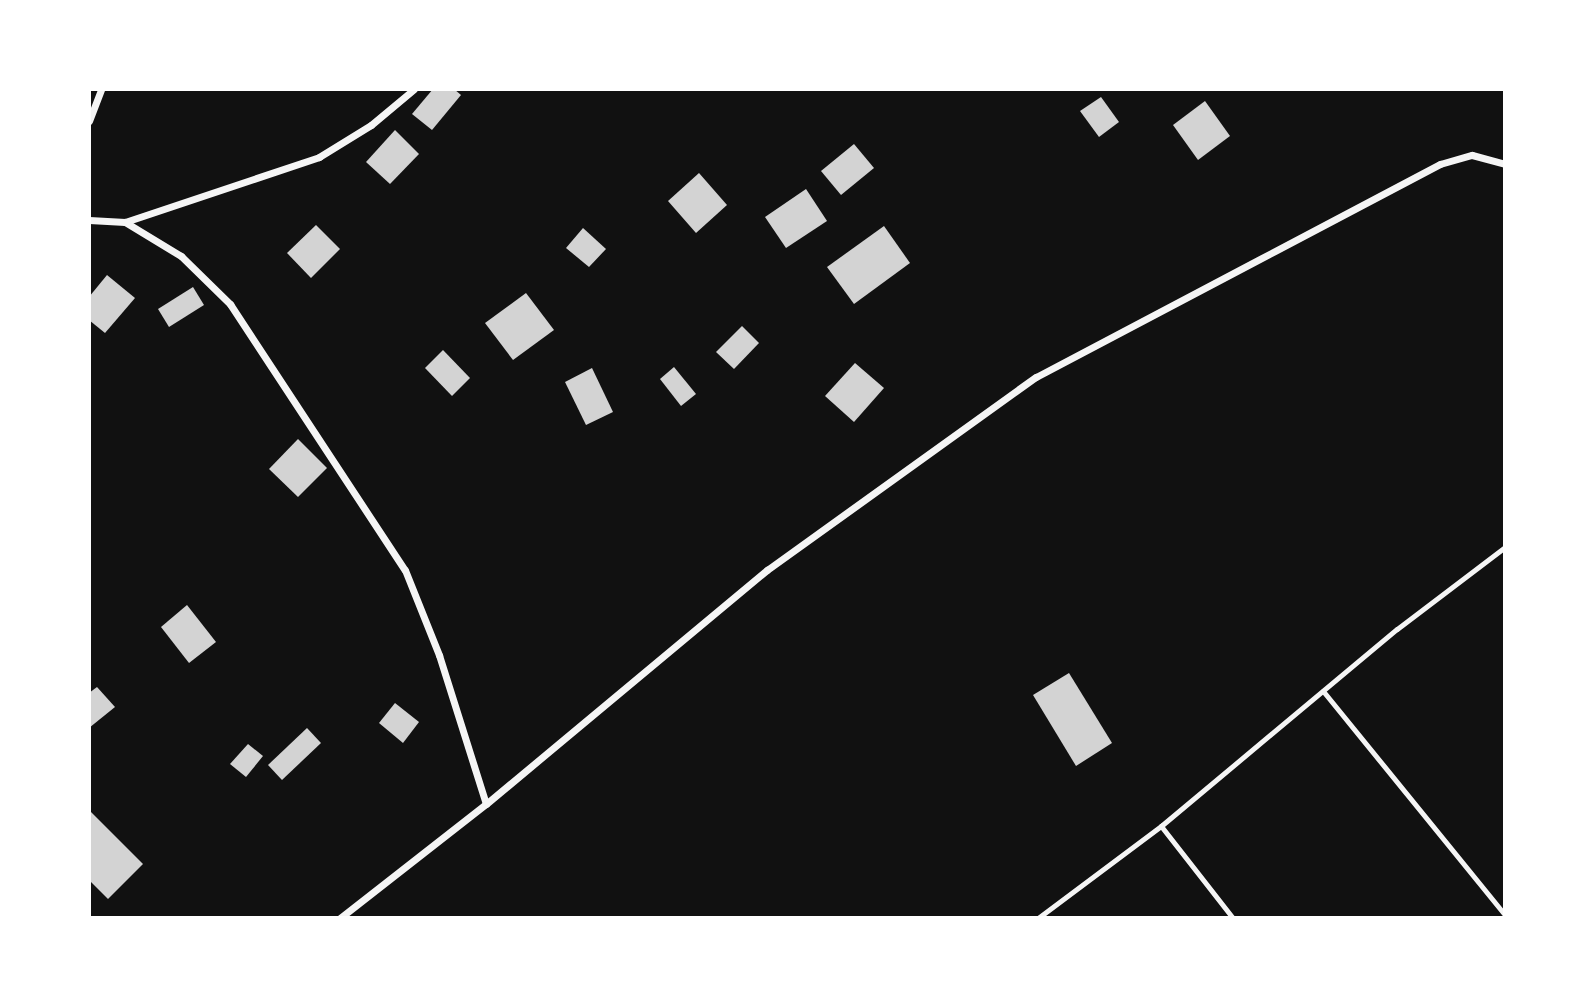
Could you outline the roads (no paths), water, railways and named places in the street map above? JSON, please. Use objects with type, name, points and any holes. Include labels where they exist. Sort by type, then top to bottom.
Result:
[{"type":"street","points":[[89,220],[125,222],[319,157],[371,125],[414,89]]},
{"type":"street","points":[[89,121],[101,90]]},
{"type":"street","points":[[340,918],[486,804],[767,570],[1036,377],[1440,164],[1472,155],[1505,164]]},
{"type":"street","points":[[125,222],[181,256],[230,304],[405,570],[486,804]]},
{"type":"lane","points":[[1038,918],[1161,825],[1323,691],[1505,547]]},
{"type":"lane","points":[[1323,691],[1505,915]]},
{"type":"lane","points":[[1161,825],[1233,918]]}]
